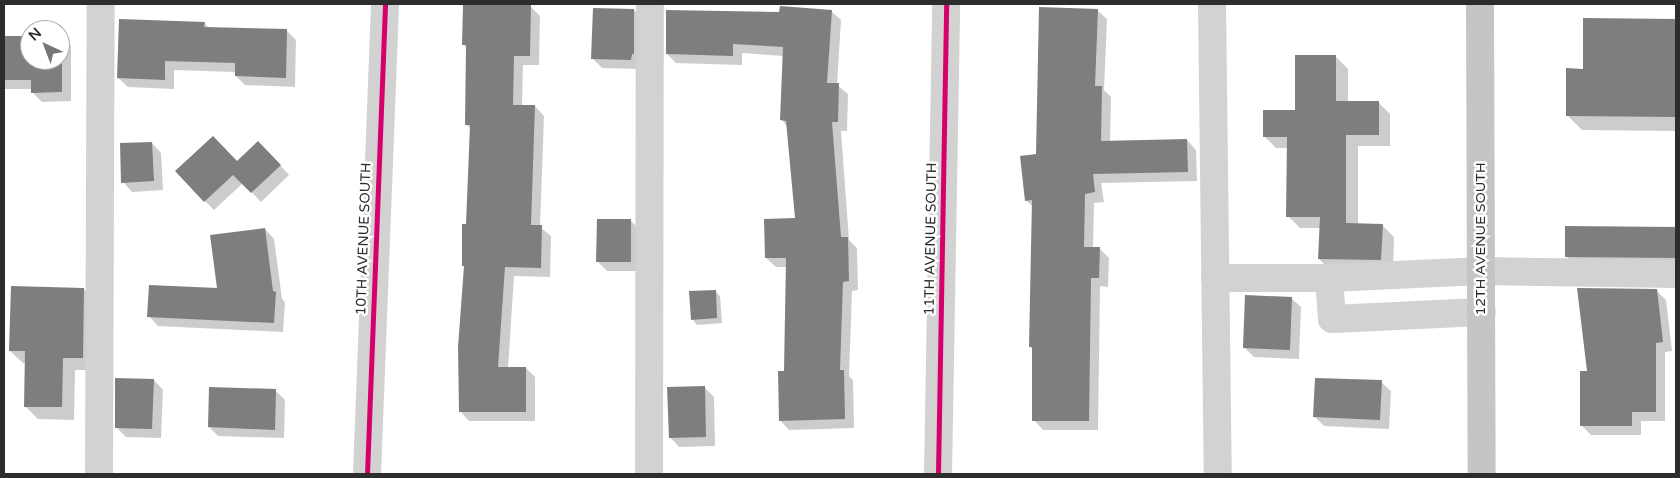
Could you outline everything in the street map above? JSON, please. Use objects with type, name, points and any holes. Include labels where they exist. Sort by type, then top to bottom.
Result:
[{"type":"main road","name":"12TH AVENUE SOUTH","points":[[1480,4],[1482,474]]},
{"type":"street","points":[[99,474],[100,4]]},
{"type":"street","name":"10TH AVENUE SOUTH","points":[[367,474],[384,4]]},
{"type":"street","points":[[649,474],[650,4]]},
{"type":"street","name":"11TH AVENUE SOUTH","points":[[938,474],[946,4]]},
{"type":"street","points":[[1212,4],[1218,474]]},
{"type":"street","points":[[1215,278],[1329,278],[1481,271],[1676,274]]},
{"type":"street","points":[[1414,275],[1414,314]]},
{"type":"street","points":[[1329,278],[1332,319],[1482,312]]},
{"type":"building","points":[[463,5],[531,5],[530,56],[514,56],[513,105],[535,105],[531,225],[542,225],[541,268],[505,267],[498,367],[526,367],[526,412],[459,412],[458,347],[464,266],[462,266],[462,224],[466,224],[470,125],[465,125],[466,45],[462,45]]},
{"type":"building","points":[[780,6],[832,10],[827,83],[839,83],[838,122],[832,122],[841,237],[848,237],[849,281],[843,282],[840,370],[844,370],[845,419],[779,421],[778,371],[784,371],[786,258],[765,258],[764,219],[795,218],[786,121],[780,120],[783,47],[733,44],[733,56],[666,54],[666,10],[779,12]]},
{"type":"building","points":[[1039,7],[1098,9],[1095,86],[1102,86],[1101,141],[1187,139],[1188,172],[1093,174],[1095,192],[1085,194],[1084,247],[1100,247],[1099,278],[1091,278],[1089,421],[1032,421],[1032,347],[1029,347],[1032,200],[1025,201],[1020,156],[1036,154]]},
{"type":"building","points":[[593,8],[634,9],[634,54],[632,54],[631,60],[591,59]]},
{"type":"building","points":[[1583,18],[1676,19],[1676,117],[1566,116],[1566,68],[1583,69]]},
{"type":"building","points":[[119,19],[205,22],[204,27],[287,29],[286,78],[235,76],[235,63],[165,61],[165,80],[117,78]]},
{"type":"building","points":[[4,36],[20,36],[20,70],[62,70],[62,92],[31,93],[31,80],[4,80]]},
{"type":"building","points":[[1295,55],[1336,55],[1336,101],[1379,101],[1379,135],[1346,135],[1346,223],[1383,224],[1381,260],[1318,259],[1320,217],[1286,217],[1287,137],[1263,137],[1263,110],[1295,110]]},
{"type":"building","points":[[213,136],[237,161],[258,141],[281,165],[251,193],[233,175],[204,202],[175,171]]},
{"type":"building","points":[[152,142],[154,181],[121,183],[120,143]]},
{"type":"building","points":[[597,219],[631,219],[631,262],[596,262]]},
{"type":"building","points":[[1565,226],[1676,227],[1676,258],[1565,257]]},
{"type":"building","points":[[265,228],[273,291],[276,292],[274,323],[147,317],[149,285],[217,288],[210,235]]},
{"type":"building","points":[[11,286],[84,288],[83,358],[63,358],[62,407],[24,407],[25,351],[9,351]]},
{"type":"building","points":[[1577,288],[1657,289],[1663,342],[1656,343],[1656,412],[1632,412],[1632,426],[1580,426],[1580,371],[1587,371]]},
{"type":"building","points":[[716,290],[717,318],[691,320],[689,291]]},
{"type":"building","points":[[1245,295],[1292,297],[1290,350],[1243,348]]},
{"type":"building","points":[[115,378],[154,379],[152,429],[115,428]]},
{"type":"building","points":[[1315,378],[1382,380],[1380,420],[1313,417]]},
{"type":"building","points":[[705,386],[706,437],[669,438],[667,387]]},
{"type":"building","points":[[209,387],[276,389],[275,430],[208,427]]},
{"type":"cycle path","points":[[367,474],[385,4]]},
{"type":"cycle path","points":[[938,474],[946,4]]}]
